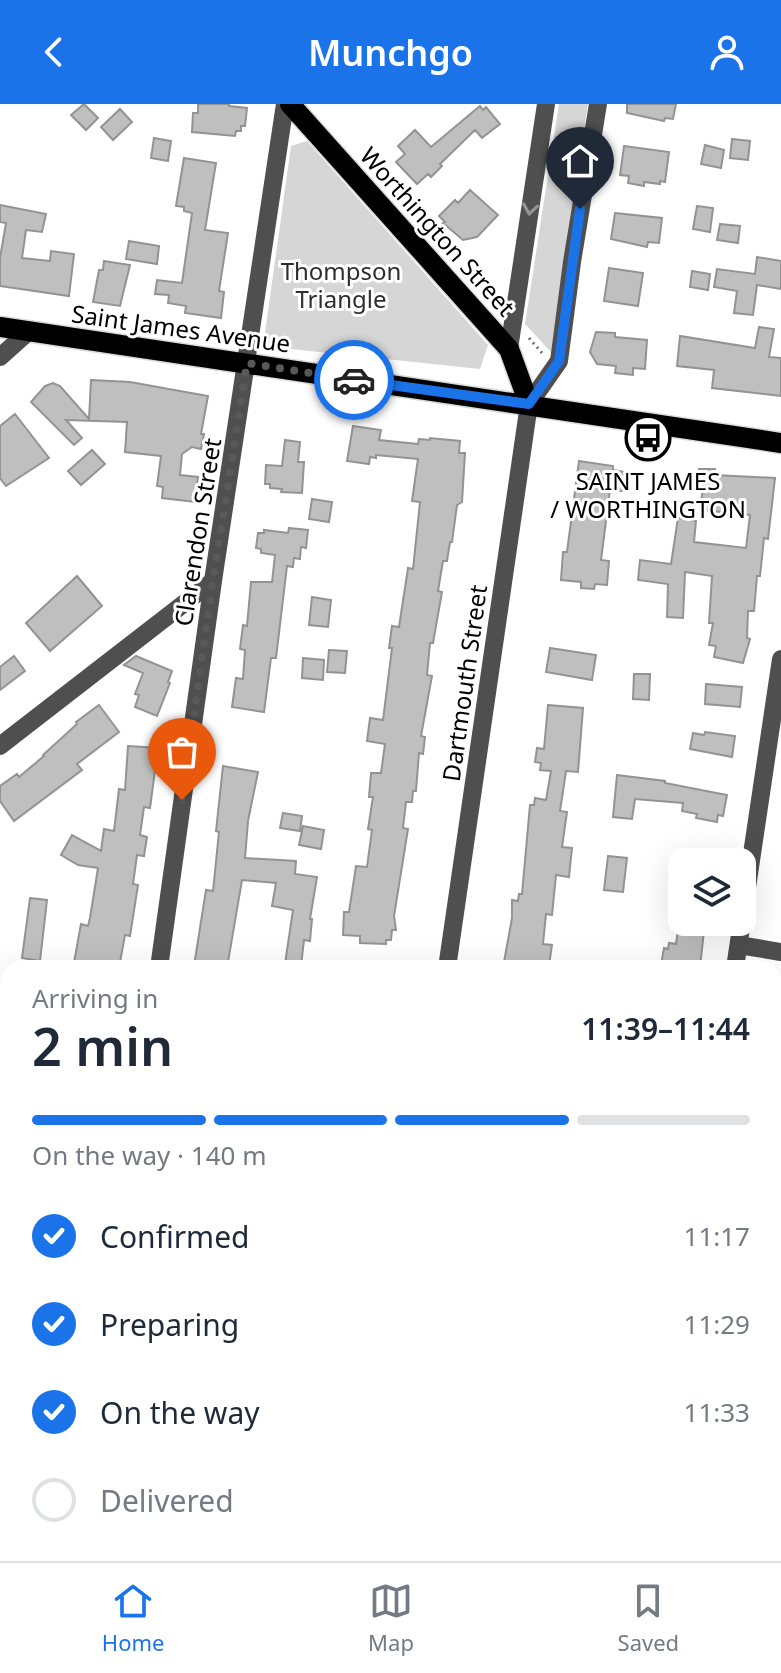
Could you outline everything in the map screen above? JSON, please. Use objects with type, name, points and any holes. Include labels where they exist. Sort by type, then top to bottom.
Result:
[{"type":"main road","name":"Worthington Street","points":[[288,104],[509,349],[529,404]]},
{"type":"main road","name":"Saint James Avenue","points":[[0,327],[781,443]]},
{"type":"street","name":"Clarendon Street","points":[[160,960],[213,581],[288,104]]},
{"type":"street","points":[[509,349],[546,104]]},
{"type":"street","points":[[529,404],[559,361],[598,104]]},
{"type":"street","points":[[0,357],[28,332]]},
{"type":"street","name":"Dartmouth Street","points":[[448,960],[529,404]]},
{"type":"street","points":[[0,746],[213,581]]},
{"type":"street","points":[[736,960],[778,706],[781,659]]},
{"type":"street","points":[[739,945],[781,952]]},
{"type":"path","points":[[523,333],[548,359]]},
{"type":"green space","points":[[559,104],[588,104],[551,352],[525,324]]},
{"type":"green space","name":"Thompson Triangle","points":[[307,141],[488,345],[480,369],[272,347],[264,340],[291,146]]},
{"type":"building","points":[[84,104],[98,118],[86,130],[71,115]]},
{"type":"building","points":[[198,104],[229,104],[247,108],[245,126],[241,126],[241,131],[236,131],[235,136],[192,132],[193,113],[198,113]]},
{"type":"building","points":[[627,104],[676,104],[673,119],[665,118],[664,121],[627,113]]},
{"type":"building","points":[[480,106],[483,110],[486,107],[500,124],[482,138],[475,130],[431,177],[428,174],[417,184],[396,162],[405,154],[398,146],[415,130],[431,147]]},
{"type":"building","points":[[120,109],[132,122],[113,140],[101,127]]},
{"type":"building","points":[[154,138],[171,141],[168,161],[151,158]]},
{"type":"building","points":[[732,139],[750,141],[748,160],[730,158]]},
{"type":"building","points":[[705,145],[724,150],[721,168],[701,164]]},
{"type":"building","points":[[624,146],[669,152],[665,182],[644,182],[644,186],[628,183],[629,176],[620,175]]},
{"type":"building","points":[[184,158],[216,163],[205,230],[228,233],[219,291],[224,292],[221,318],[185,313],[186,306],[168,303],[169,295],[155,294],[157,280],[182,283],[192,213],[176,206]]},
{"type":"building","points":[[470,190],[498,215],[477,237],[463,240],[439,216]]},
{"type":"building","points":[[0,205],[46,214],[42,232],[26,230],[22,258],[50,261],[51,251],[74,254],[69,296],[0,286],[0,258],[6,223],[0,222]]},
{"type":"building","points":[[697,206],[713,208],[710,232],[693,229]]},
{"type":"building","points":[[615,213],[662,218],[659,243],[648,242],[647,247],[611,239]]},
{"type":"building","points":[[720,224],[740,226],[738,243],[717,240]]},
{"type":"building","points":[[129,241],[159,246],[157,264],[126,259]]},
{"type":"building","points":[[757,257],[781,261],[781,289],[757,285],[753,315],[734,313],[737,291],[714,287],[717,269],[755,274]]},
{"type":"building","points":[[104,261],[130,265],[120,306],[93,302],[99,270],[103,270]]},
{"type":"building","points":[[609,268],[643,273],[638,306],[604,301]]},
{"type":"building","points":[[692,271],[710,274],[708,290],[690,287]]},
{"type":"building","points":[[759,327],[774,329],[769,357],[781,358],[781,396],[712,388],[714,370],[677,366],[680,336],[755,348]]},
{"type":"building","points":[[596,332],[647,340],[645,369],[633,368],[633,375],[615,373],[616,366],[597,364],[590,352]]},
{"type":"building","points":[[91,380],[130,382],[208,396],[201,449],[192,447],[182,454],[180,475],[198,477],[195,502],[162,498],[163,487],[157,486],[161,456],[125,452],[127,422],[66,420],[82,438],[74,445],[31,402],[45,386],[53,383],[60,386],[89,419]]},
{"type":"building","points":[[15,414],[49,458],[6,486],[0,478],[0,426]]},
{"type":"building","points":[[353,426],[381,430],[379,440],[418,444],[419,439],[430,438],[460,441],[459,453],[465,453],[462,502],[457,505],[452,542],[447,561],[443,561],[438,591],[442,592],[433,643],[430,643],[427,675],[432,676],[421,736],[425,737],[423,754],[419,753],[416,791],[413,791],[412,802],[406,802],[403,828],[408,829],[394,916],[396,930],[392,930],[391,940],[386,940],[386,944],[360,943],[360,936],[343,935],[344,912],[349,912],[356,866],[367,867],[372,830],[368,829],[373,797],[369,797],[371,773],[381,773],[385,744],[367,741],[370,718],[383,720],[392,626],[399,627],[408,568],[413,569],[420,502],[412,501],[418,459],[376,455],[376,458],[370,457],[369,464],[347,461]]},
{"type":"building","points":[[285,440],[300,442],[298,462],[304,462],[302,493],[281,492],[282,489],[270,488],[270,484],[265,484],[266,465],[282,466]]},
{"type":"building","points":[[92,450],[105,464],[81,485],[68,471]]},
{"type":"building","points":[[579,461],[613,466],[613,470],[625,472],[622,491],[610,490],[601,560],[609,561],[607,585],[595,584],[594,589],[581,588],[581,582],[561,580]]},
{"type":"building","points":[[699,469],[715,469],[715,475],[775,478],[768,539],[764,538],[754,611],[748,611],[747,638],[750,639],[743,663],[714,657],[716,646],[709,645],[713,623],[709,623],[712,576],[685,572],[683,618],[667,617],[668,584],[638,580],[640,560],[671,564],[678,518],[696,521],[694,542],[746,548],[750,515],[700,510],[703,487],[697,487]]},
{"type":"building","points":[[312,499],[332,502],[329,522],[309,519]]},
{"type":"building","points":[[289,528],[308,530],[306,548],[301,547],[300,559],[294,558],[293,567],[287,566],[276,658],[271,658],[264,712],[232,707],[236,678],[243,679],[245,650],[240,649],[243,625],[247,626],[251,582],[272,582],[275,555],[261,553],[261,549],[256,548],[258,533],[264,533],[264,530],[288,533]]},
{"type":"building","points":[[77,576],[102,606],[50,651],[26,623]]},
{"type":"building","points":[[312,597],[331,600],[328,627],[309,625]]},
{"type":"building","points":[[550,648],[596,655],[592,680],[546,672]]},
{"type":"building","points":[[329,650],[347,651],[345,673],[327,672]]},
{"type":"building","points":[[14,656],[25,671],[0,690],[0,667]]},
{"type":"building","points":[[136,656],[172,671],[157,716],[135,707],[139,695],[135,694],[143,673],[124,665]]},
{"type":"building","points":[[303,658],[324,660],[323,680],[302,678]]},
{"type":"building","points":[[634,674],[650,674],[649,700],[633,699]]},
{"type":"building","points":[[706,684],[742,687],[740,707],[705,704]]},
{"type":"building","points":[[99,705],[119,732],[77,764],[82,770],[14,821],[0,801],[0,786],[17,774],[19,777],[76,722]]},
{"type":"building","points":[[548,705],[583,708],[578,772],[566,771],[560,811],[567,812],[562,847],[572,848],[569,877],[556,875],[552,915],[546,914],[543,944],[552,945],[550,960],[504,960],[512,900],[518,901],[519,894],[522,894],[530,805],[534,805],[535,798],[546,800],[551,771],[540,770],[541,763],[535,762],[537,748],[544,749]]},
{"type":"building","points":[[705,732],[735,736],[732,757],[690,749],[693,733],[704,735]]},
{"type":"building","points":[[128,746],[158,748],[150,808],[144,807],[140,835],[147,837],[144,856],[137,855],[133,884],[138,885],[130,936],[125,935],[120,960],[74,960],[81,924],[88,926],[98,868],[78,865],[61,855],[72,835],[101,851],[104,829],[114,831],[119,789],[125,790]]},
{"type":"building","points":[[223,766],[258,772],[248,821],[245,858],[296,861],[295,874],[317,877],[310,941],[304,940],[302,960],[286,960],[293,910],[272,906],[276,883],[242,880],[228,960],[195,960],[206,890],[213,891],[219,832],[216,831]]},
{"type":"building","points":[[617,775],[665,781],[727,795],[723,816],[718,815],[717,822],[696,818],[697,814],[682,811],[683,803],[635,799],[632,819],[613,817]]},
{"type":"building","points":[[283,813],[302,816],[300,831],[280,828]]},
{"type":"building","points":[[303,826],[324,830],[321,849],[299,845]]},
{"type":"building","points":[[608,856],[627,858],[623,892],[604,890]]},
{"type":"building","points":[[30,898],[47,900],[40,960],[22,958]]},
{"type":"building","points":[[677,936],[703,936],[701,960],[662,960],[664,948],[668,949],[669,943],[676,944]]},
{"type":"way so far","points":[[182,800],[247,363],[354,380]]},
{"type":"place","name":"SAINT JAMES / WORTHINGTON","points":[[648,438]]},
{"type":"route","points":[[354,380],[529,404],[559,361],[580,209]]}]
